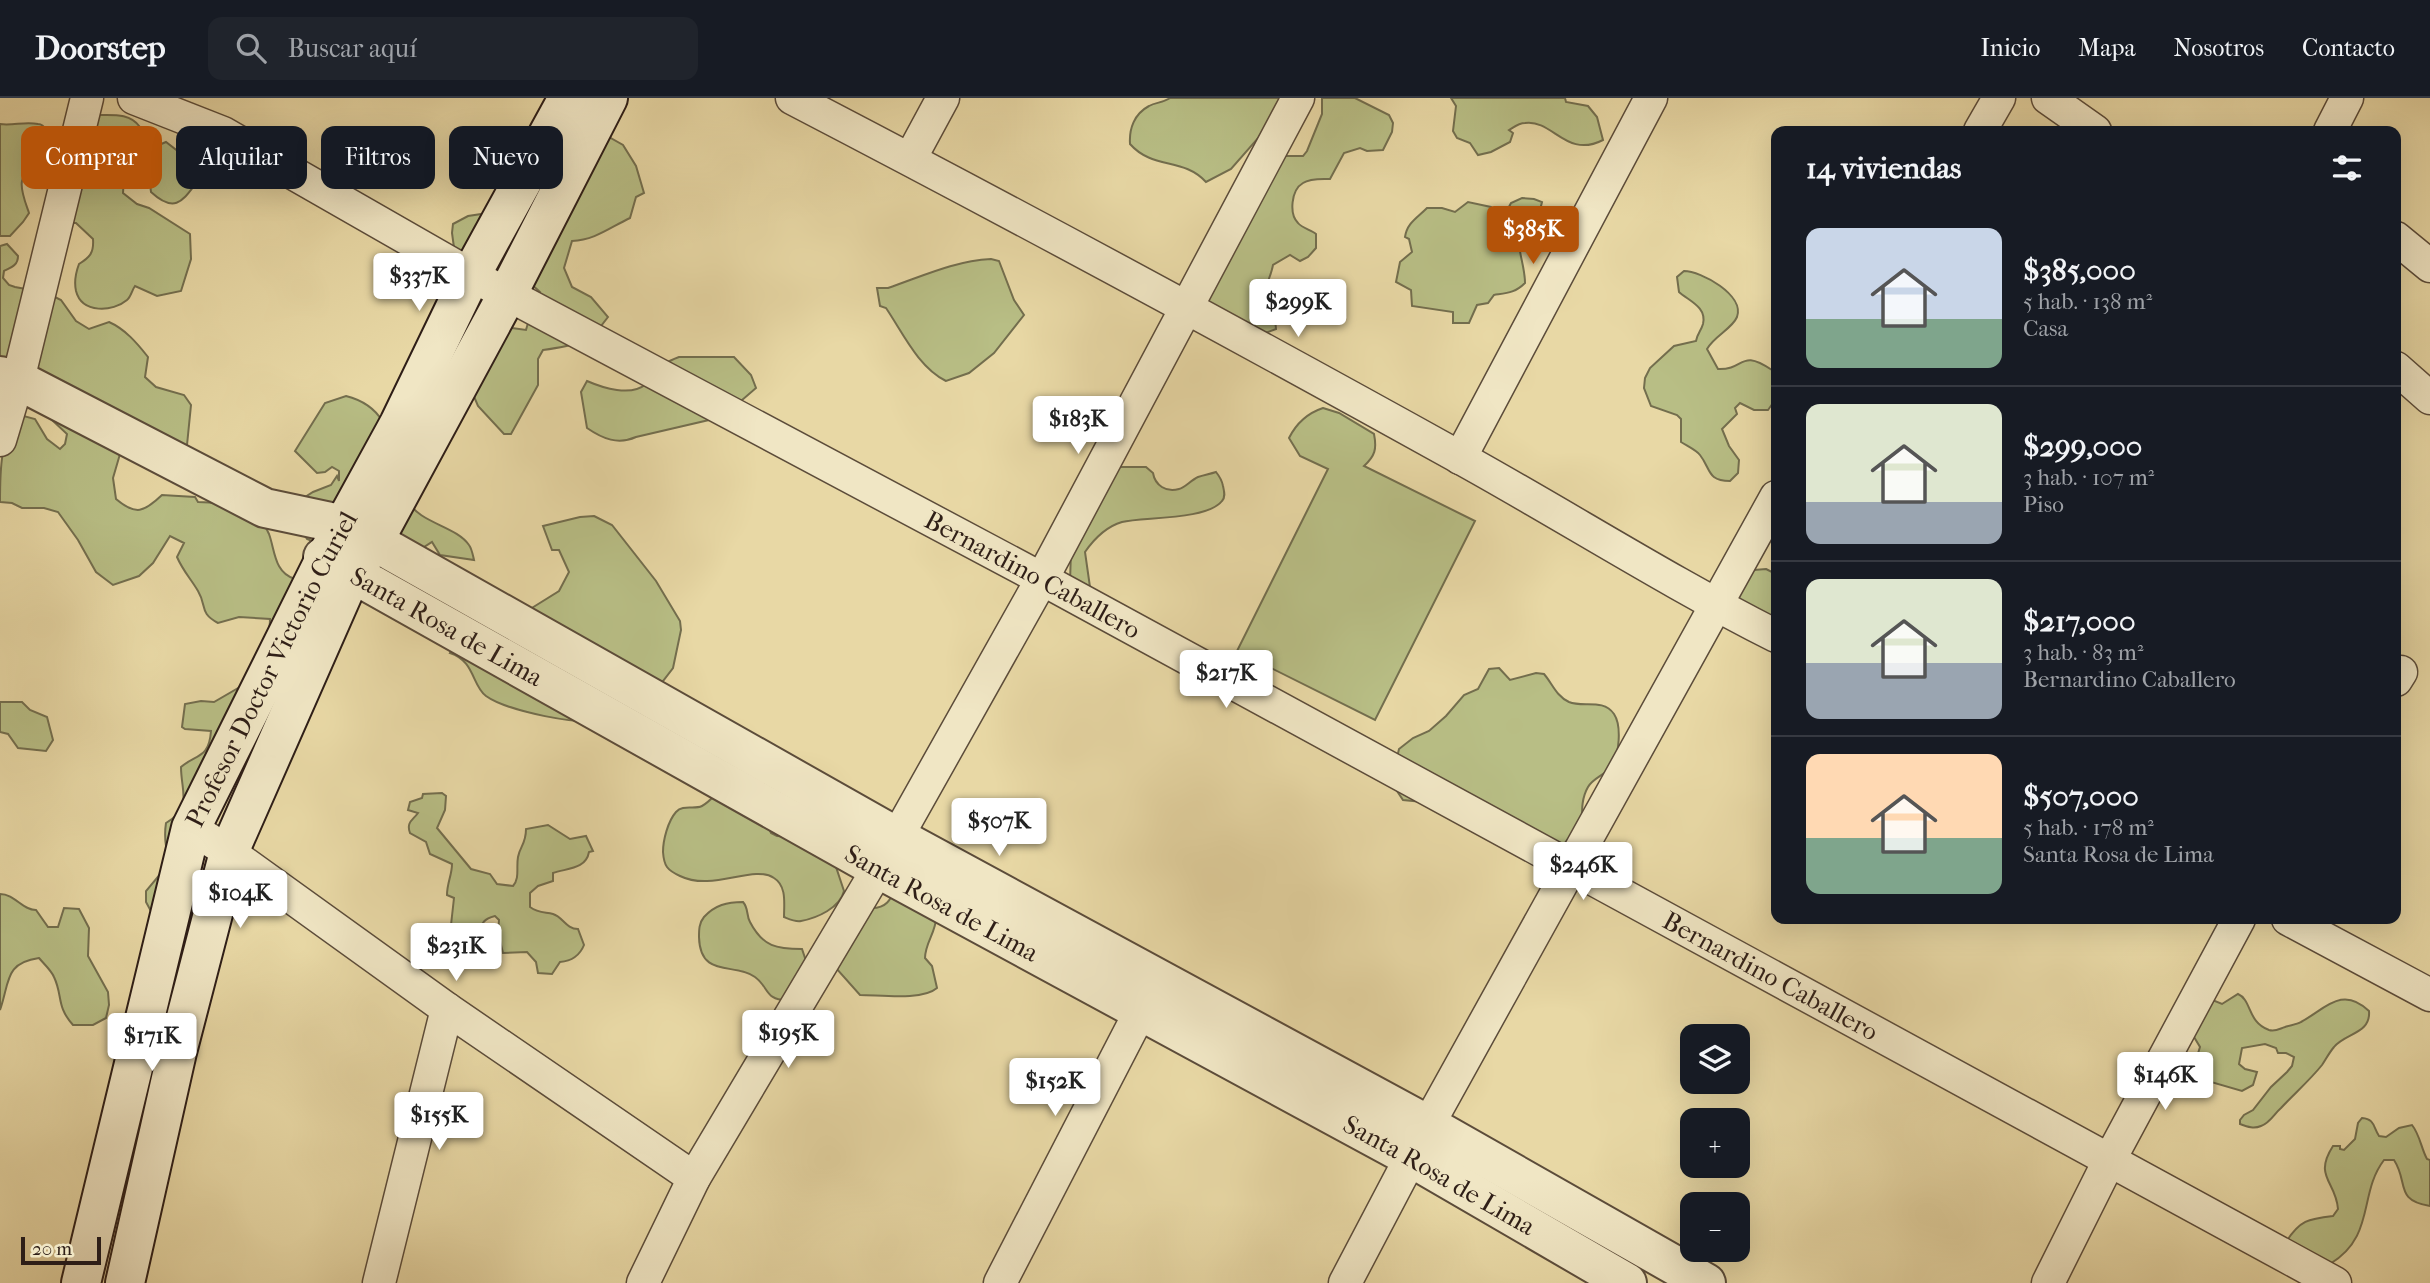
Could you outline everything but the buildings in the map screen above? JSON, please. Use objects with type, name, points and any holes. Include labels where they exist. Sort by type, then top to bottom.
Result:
[{"type":"street","points":[[0,440],[9,378],[87,98]]},
{"type":"street","name":"Bernardino Caballero","points":[[134,98],[223,133],[471,275],[1042,579],[2335,1283]]},
{"type":"street","name":"Profesor Doctor Victorio Curiel","points":[[359,533],[399,424],[471,275],[568,98]]},
{"type":"street","name":"Profesor Doctor Victorio Curiel","points":[[80,1283],[191,828],[338,567],[508,295],[608,98]]},
{"type":"street","points":[[792,98],[1187,308],[1771,633]]},
{"type":"street","points":[[910,159],[943,98]]},
{"type":"street","points":[[643,1283],[694,1178],[897,837],[1042,579],[1298,98]]},
{"type":"street","points":[[1460,458],[1651,98]]},
{"type":"street","points":[[1983,126],[1999,98]]},
{"type":"street","points":[[2048,98],[2088,126]]},
{"type":"street","points":[[2333,126],[2347,98]]},
{"type":"street","points":[[2401,242],[2430,266]]},
{"type":"street","points":[[2401,372],[2430,398]]},
{"type":"street","points":[[9,378],[265,508],[359,533],[897,837],[1157,977],[1420,1141],[1692,1280]]},
{"type":"street","points":[[1345,1283],[1420,1141],[1771,506]]},
{"type":"street","name":"Santa Rosa de Lima","points":[[265,508],[338,567],[877,868],[1140,1012],[1420,1141],[1627,1283]]},
{"type":"street","name":"Profesor Doctor Victorio Curiel","points":[[125,1283],[177,1052],[229,852],[338,567]]},
{"type":"street","points":[[191,828],[229,852],[447,1009],[694,1178]]},
{"type":"street","points":[[2049,1283],[2110,1159],[2236,924]]},
{"type":"street","points":[[2297,924],[2430,995]]},
{"type":"street","points":[[1000,1283],[1157,977]]},
{"type":"street","points":[[379,1283],[447,1009]]},
{"type":"street","points":[[139,1043],[177,1052]]},
{"type":"green space","points":[[1170,98],[1283,98],[1260,136],[1231,169],[1206,182],[1188,169],[1148,157],[1130,144],[1130,133],[1140,113],[1149,106]]},
{"type":"green space","points":[[1322,98],[1355,98],[1389,115],[1393,123],[1392,132],[1383,150],[1367,151],[1360,148],[1344,153],[1330,179],[1309,180],[1296,191],[1293,214],[1300,225],[1316,234],[1316,248],[1300,261],[1290,255],[1273,265],[1260,310],[1275,319],[1276,329],[1260,335],[1215,334],[1203,286],[1272,156],[1303,156],[1307,151],[1322,114]]},
{"type":"green space","points":[[1451,98],[1565,98],[1566,102],[1588,106],[1597,117],[1603,140],[1590,145],[1579,145],[1535,123],[1523,123],[1509,130],[1513,133],[1510,142],[1491,152],[1478,155],[1470,143],[1457,138],[1453,131],[1456,106]]},
{"type":"green space","points":[[98,115],[121,116],[131,119],[139,126],[95,126]]},
{"type":"green space","points":[[0,124],[41,124],[43,126],[21,126],[21,189],[29,213],[10,236],[0,236]]},
{"type":"green space","points":[[593,128],[623,145],[636,166],[644,193],[636,197],[630,218],[595,236],[572,241],[564,268],[572,287],[591,297],[608,317],[594,333],[580,342],[543,350],[538,359],[538,385],[511,434],[504,434],[478,406],[455,352],[464,335],[480,324],[505,322],[512,328],[526,330],[540,292],[530,283],[502,279],[455,255],[453,224],[468,216],[501,211],[525,189],[563,189],[563,155]]},
{"type":"green space","points":[[166,142],[176,150],[176,189],[191,189],[185,197],[174,203],[168,203],[151,189],[162,189],[162,144]]},
{"type":"green space","points":[[77,189],[123,189],[123,193],[137,204],[149,208],[190,234],[191,259],[181,291],[157,296],[135,286],[127,300],[114,307],[98,309],[85,304],[79,298],[75,281],[79,264],[89,257],[92,251],[93,239],[76,223],[67,223]]},
{"type":"green space","points":[[1522,198],[1542,202],[1538,218],[1523,220],[1520,228],[1519,243],[1525,283],[1514,291],[1494,295],[1488,303],[1477,305],[1469,323],[1453,323],[1453,312],[1412,306],[1411,290],[1396,282],[1400,262],[1412,252],[1409,239],[1405,237],[1410,224],[1416,218],[1427,208],[1442,208],[1455,212],[1468,202],[1491,207],[1504,216],[1511,203]]},
{"type":"green space","points":[[7,244],[18,256],[16,264],[4,271],[3,278],[9,285],[47,293],[61,300],[76,321],[89,329],[109,322],[120,328],[148,357],[145,377],[156,387],[184,395],[191,405],[187,445],[179,451],[127,449],[120,454],[113,478],[116,499],[129,508],[140,510],[162,495],[195,497],[198,502],[228,505],[248,512],[264,525],[283,572],[295,579],[328,578],[335,590],[337,601],[331,625],[317,632],[307,633],[274,659],[251,666],[266,638],[270,619],[239,617],[218,623],[208,616],[201,596],[177,557],[184,543],[170,536],[153,563],[139,576],[113,585],[96,572],[58,512],[44,508],[22,508],[12,503],[0,502],[5,444],[20,415],[35,419],[47,439],[60,449],[65,444],[67,434],[51,419],[51,403],[64,393],[40,376],[0,369],[0,246]]},
{"type":"green space","points":[[991,259],[999,261],[1014,300],[1024,315],[994,353],[969,373],[946,381],[919,358],[886,308],[880,306],[877,288],[888,288],[951,266]]},
{"type":"green space","points":[[1684,271],[1701,275],[1728,293],[1738,309],[1735,321],[1707,349],[1718,369],[1748,360],[1771,369],[1771,405],[1768,410],[1754,410],[1740,403],[1735,408],[1737,414],[1722,429],[1739,460],[1738,473],[1730,481],[1713,476],[1700,455],[1681,442],[1681,419],[1651,406],[1644,388],[1650,368],[1674,346],[1696,341],[1702,326],[1704,318],[1700,309],[1679,292],[1677,277]]},
{"type":"green space","points":[[679,357],[734,357],[751,375],[756,388],[734,407],[709,420],[623,441],[611,440],[587,428],[581,392],[587,381],[609,388],[633,390],[646,384],[662,366]]},
{"type":"green space","points":[[346,396],[364,403],[376,413],[384,425],[402,485],[413,508],[429,520],[456,533],[470,547],[474,560],[440,555],[432,542],[418,551],[407,581],[307,539],[299,501],[331,485],[337,476],[339,481],[339,471],[332,467],[317,473],[295,451],[325,403]]},
{"type":"green space","points":[[1323,408],[1339,413],[1374,434],[1374,452],[1364,466],[1475,521],[1375,720],[1237,651],[1328,469],[1300,456],[1289,438],[1303,420]]},
{"type":"green space","points":[[1104,467],[1146,467],[1159,484],[1170,490],[1181,488],[1198,477],[1216,472],[1222,482],[1224,496],[1222,501],[1203,512],[1132,520],[1105,530],[1085,552],[1090,587],[1088,596],[1070,582],[1073,490],[1084,474]]},
{"type":"green space","points":[[594,516],[612,525],[656,581],[680,621],[681,630],[673,668],[663,681],[642,687],[606,719],[563,719],[496,702],[481,692],[469,667],[450,653],[453,648],[527,611],[559,591],[569,572],[559,550],[552,550],[543,526]]},
{"type":"green space","points":[[1766,569],[1771,572],[1771,635],[1726,596],[1742,571]]},
{"type":"green space","points":[[1499,668],[1510,680],[1536,673],[1544,674],[1557,693],[1569,702],[1604,706],[1616,719],[1619,740],[1612,766],[1588,787],[1583,801],[1582,825],[1560,848],[1423,802],[1403,800],[1395,788],[1395,766],[1399,749],[1413,738],[1429,731],[1464,695],[1478,689],[1489,669]]},
{"type":"green space","points":[[240,687],[196,881],[201,892],[191,945],[182,953],[174,954],[146,902],[146,891],[162,872],[169,858],[165,841],[166,823],[183,805],[181,767],[201,755],[210,740],[211,731],[182,727],[185,704],[214,702]]},
{"type":"green space","points":[[0,702],[22,702],[30,710],[47,717],[53,740],[46,751],[18,748],[8,734],[0,732]]},
{"type":"green space","points":[[718,792],[768,826],[771,833],[795,837],[835,864],[844,891],[838,902],[821,915],[794,921],[784,917],[783,890],[774,878],[755,874],[719,880],[693,880],[669,869],[664,861],[663,847],[673,816],[682,808],[702,806]]},
{"type":"green space","points":[[442,793],[446,796],[445,810],[437,828],[471,869],[490,874],[497,884],[513,886],[515,883],[518,857],[526,829],[548,825],[570,839],[586,836],[593,851],[589,852],[584,862],[553,873],[553,881],[538,886],[530,893],[530,907],[553,914],[570,927],[578,929],[584,945],[575,957],[560,962],[552,974],[538,973],[536,962],[527,952],[503,953],[498,933],[499,920],[495,916],[484,922],[479,933],[462,935],[451,925],[454,898],[447,895],[452,864],[430,854],[426,842],[410,833],[409,829],[418,813],[408,810],[410,802],[422,798],[423,794]]},
{"type":"green space","points":[[895,888],[936,918],[925,958],[932,966],[937,988],[911,996],[860,995],[835,967],[872,908],[881,907],[887,902]]},
{"type":"green space","points":[[0,894],[10,896],[27,908],[36,910],[48,927],[58,927],[64,908],[79,909],[89,928],[88,956],[108,992],[106,1018],[93,1025],[73,1025],[64,1012],[53,974],[39,958],[20,964],[14,969],[0,1010]]},
{"type":"green space","points":[[743,902],[750,922],[766,942],[778,947],[802,949],[806,961],[788,1000],[771,996],[755,977],[747,973],[720,967],[705,959],[699,937],[704,917],[722,905]]},
{"type":"green space","points":[[2238,994],[2246,1001],[2257,1022],[2271,1031],[2299,1023],[2326,1006],[2342,1000],[2359,1003],[2369,1011],[2369,1019],[2362,1029],[2339,1042],[2317,1071],[2269,1121],[2256,1127],[2240,1124],[2240,1120],[2253,1110],[2287,1072],[2294,1057],[2278,1053],[2276,1048],[2265,1044],[2242,1048],[2239,1064],[2245,1069],[2257,1072],[2253,1085],[2242,1091],[2204,1080],[2195,1063],[2200,1047],[2191,1032],[2210,999],[2222,1004]]},
{"type":"green space","points":[[2362,1118],[2372,1122],[2379,1136],[2386,1137],[2399,1128],[2412,1125],[2427,1159],[2430,1160],[2430,1206],[2411,1200],[2404,1189],[2394,1160],[2384,1160],[2376,1173],[2354,1241],[2330,1264],[2286,1242],[2300,1225],[2333,1216],[2338,1209],[2325,1172],[2327,1156],[2333,1146],[2340,1146],[2340,1149],[2344,1150],[2355,1139],[2358,1123]]}]
